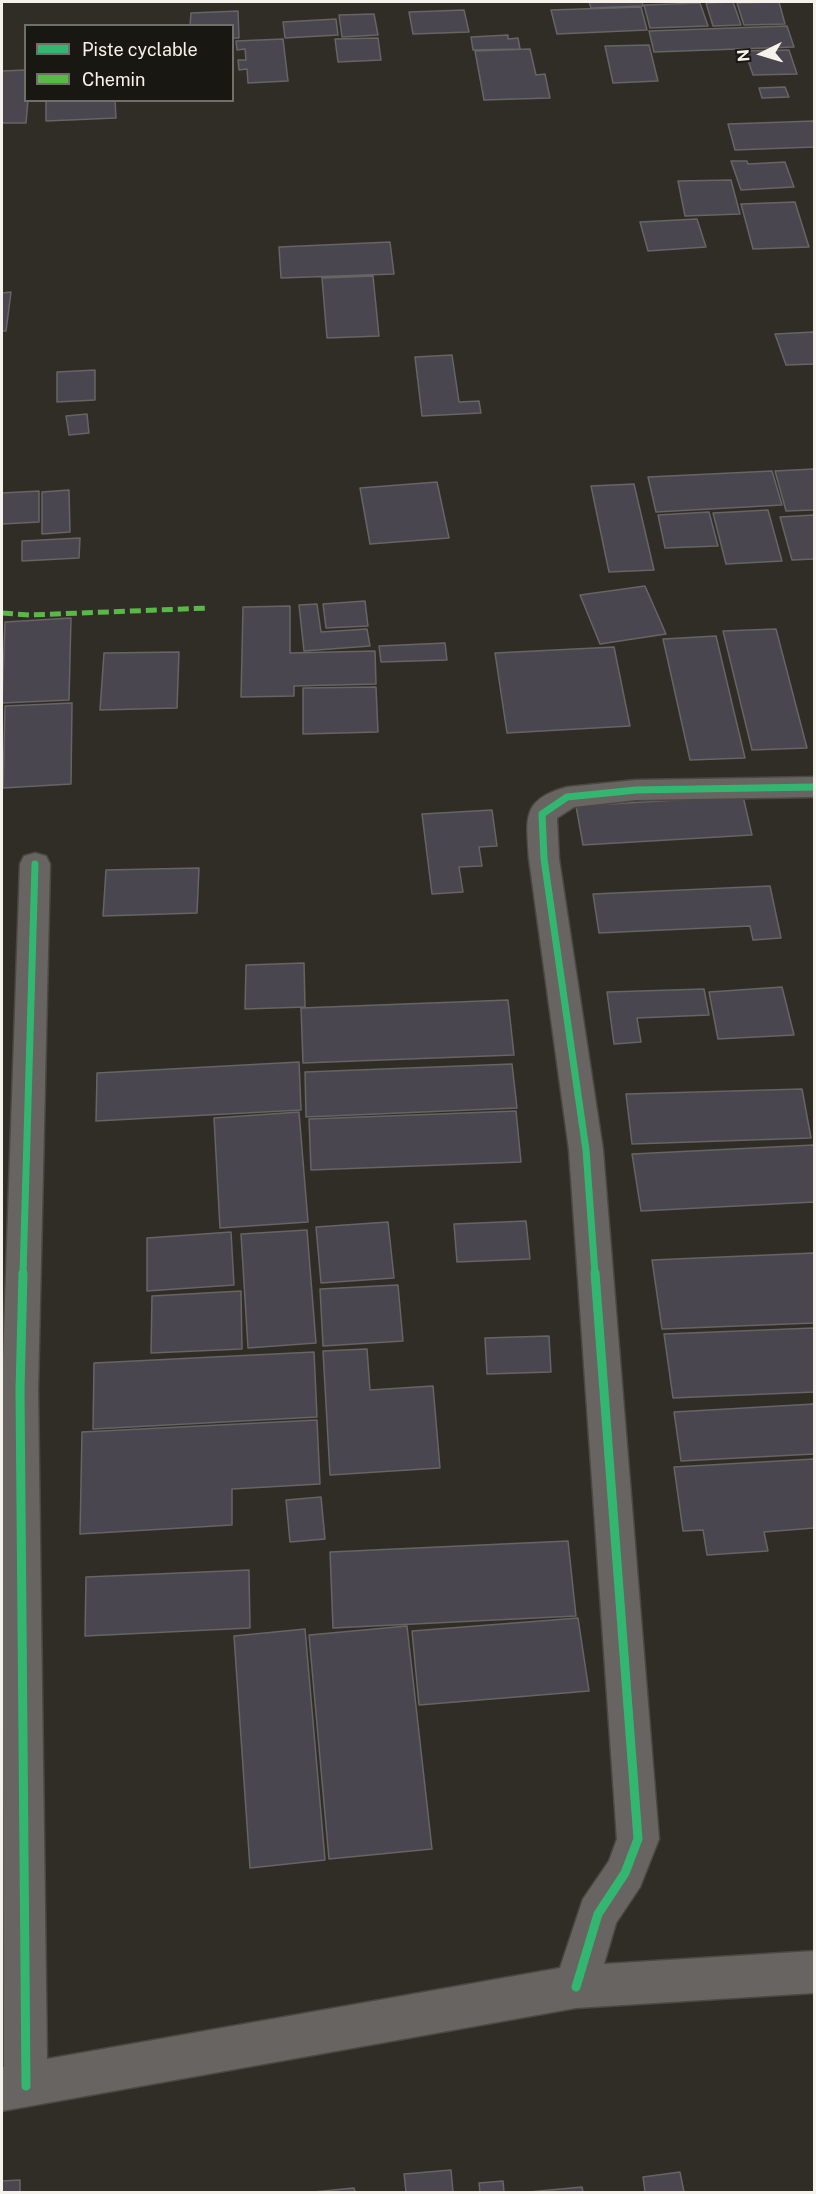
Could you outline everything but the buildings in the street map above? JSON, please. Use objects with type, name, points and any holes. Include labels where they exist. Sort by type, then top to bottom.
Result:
[{"type":"street","points":[[576,1987],[598,1914],[625,1873],[638,1839],[586,1150],[544,859],[542,814],[567,797],[636,790],[814,787]]},
{"type":"street","points":[[35,864],[11,1391],[14,2088],[576,1987],[814,1972]]},
{"type":"marked path","points":[[2,613],[30,615],[209,608]]},
{"type":"cycle path","points":[[576,1987],[598,1914],[625,1873],[638,1839],[586,1150],[544,859],[542,814],[567,797],[636,790],[814,787]]},
{"type":"cycle path","points":[[26,2086],[20,1390],[35,864]]}]
